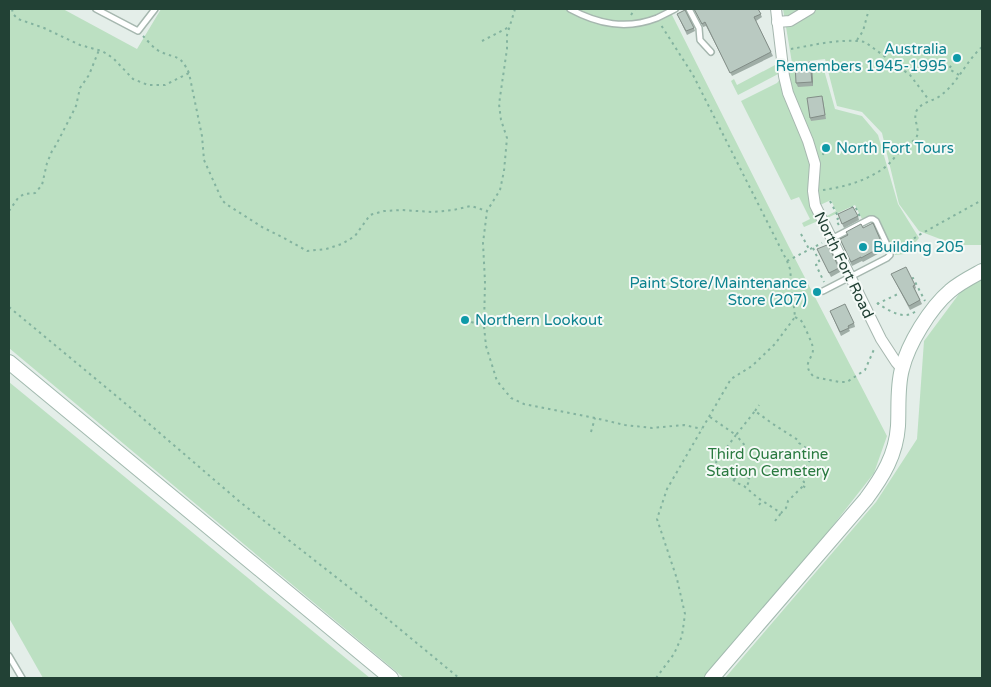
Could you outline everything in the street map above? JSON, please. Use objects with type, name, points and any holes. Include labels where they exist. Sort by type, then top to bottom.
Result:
[{"type":"street","name":"North Fort Road","points":[[776,9],[784,76],[788,93],[808,141],[815,164],[813,191],[815,205],[881,339],[902,369]]},
{"type":"street","points":[[778,22],[790,21],[810,9]]},
{"type":"street","points":[[712,678],[881,480],[891,459],[895,444],[898,428],[902,369],[908,351],[918,331],[949,292],[982,271]]},
{"type":"street","points":[[9,362],[391,678]]},
{"type":"lane","points":[[96,9],[138,30],[155,9]]},
{"type":"lane","points":[[570,9],[600,22],[619,24],[642,22],[657,18],[675,9]]},
{"type":"lane","points":[[689,9],[699,28],[700,40],[711,52]]},
{"type":"lane","points":[[826,290],[890,255],[890,251],[876,221],[873,219],[831,238]]},
{"type":"lane","points":[[9,656],[22,678]]},
{"type":"path","points":[[12,9],[13,14],[18,19],[44,28],[80,45],[102,51],[113,58],[133,79],[148,84],[165,84],[189,73]]},
{"type":"path","points":[[515,9],[507,34],[507,48],[499,104],[501,120],[507,138],[504,171],[500,190],[488,211],[483,243],[486,346],[497,381],[511,398],[532,406],[625,425],[652,428],[684,425],[702,428]]},
{"type":"path","points":[[857,40],[863,30],[869,9]]},
{"type":"path","points":[[656,678],[674,654],[682,636],[685,614],[677,579],[657,520],[668,489],[731,379],[752,366],[776,344],[795,317],[790,269],[787,260],[692,75],[657,18]]},
{"type":"path","points":[[482,41],[509,27]]},
{"type":"path","points":[[138,30],[160,52],[177,57],[185,65],[189,73],[202,136],[204,160],[222,200],[262,227],[306,251],[326,250],[342,244],[355,236],[370,215],[384,211],[433,212],[471,206],[488,211]]},
{"type":"path","points":[[781,50],[857,40],[865,42],[910,75],[930,101]]},
{"type":"path","points":[[813,191],[854,184],[884,168],[904,147],[914,141],[917,131],[916,110],[939,96],[954,83],[982,47]]},
{"type":"path","points":[[9,211],[18,198],[24,194],[35,193],[42,185],[47,162],[76,106],[80,88],[89,75],[99,50]]},
{"type":"path","points":[[959,75],[949,69],[955,59],[960,62]]},
{"type":"path","points":[[890,251],[903,246],[982,200]]},
{"type":"path","points":[[830,201],[838,218],[836,220],[839,226]]},
{"type":"path","points":[[846,210],[855,206],[858,214]]},
{"type":"path","points":[[801,234],[809,250]]},
{"type":"path","points":[[787,260],[831,238]]},
{"type":"path","points":[[813,248],[820,262],[816,265],[826,290]]},
{"type":"path","points":[[866,309],[900,293]]},
{"type":"path","points":[[921,306],[924,301]]},
{"type":"path","points":[[877,303],[900,314],[913,313],[917,310]]},
{"type":"path","points":[[9,307],[240,502],[355,592],[459,678]]},
{"type":"path","points":[[795,317],[801,320],[814,345],[808,365],[814,377],[847,382],[865,370],[873,349],[881,339]]},
{"type":"path","points":[[465,320],[484,326]]},
{"type":"path","points":[[759,404],[716,462],[718,467],[734,480],[781,513]]},
{"type":"path","points":[[755,411],[798,440],[799,443],[814,454],[799,477],[804,482],[803,486],[788,501],[786,508],[775,521]]},
{"type":"path","points":[[709,416],[736,435],[747,448]]},
{"type":"path","points":[[591,432],[596,418]]},
{"type":"path","points":[[734,480],[740,472],[750,478],[746,488]]},
{"type":"path","points":[[803,486],[808,489]]},
{"type":"path","points":[[759,505],[762,501]]},
{"type":"green space","name":"Third Quarantine Station Cemetery","points":[[9,9],[63,9],[137,49],[161,9],[669,9],[887,436],[874,473],[802,565],[704,678],[404,678],[9,348]]},
{"type":"green space","points":[[783,9],[982,9],[982,245],[956,245],[919,231],[899,204],[882,133],[862,112],[837,106],[825,59],[792,63]]},
{"type":"green space","points":[[779,57],[780,73],[738,95],[731,81],[734,79],[737,85],[777,64],[775,59]]},
{"type":"green space","points":[[822,63],[835,109],[862,116],[878,135],[898,204],[919,238],[905,254],[895,255],[879,219],[872,215],[862,219],[855,205],[825,219],[825,217],[836,211],[831,200],[820,205],[818,193],[810,185],[818,221],[804,227],[802,223],[810,219],[799,197],[791,200],[741,101],[777,83],[791,66]]},
{"type":"green space","points":[[982,263],[982,678],[725,678],[876,502],[917,439],[924,341]]},
{"type":"green space","points":[[9,382],[370,678],[43,678],[9,618]]},
{"type":"building","points":[[694,9],[758,9],[761,14],[754,17],[771,52],[730,73],[705,22],[702,24]]},
{"type":"building","points":[[685,10],[694,28],[686,31],[677,14]]},
{"type":"building","points":[[810,62],[812,82],[796,83],[795,64]]},
{"type":"building","points":[[822,96],[825,115],[810,118],[807,98]]},
{"type":"building","points":[[853,207],[858,216],[842,224],[838,214]]},
{"type":"building","name":"Building 205","points":[[873,223],[883,246],[851,262],[840,239],[848,235],[846,232],[861,224],[863,228]]},
{"type":"building","points":[[828,245],[839,268],[829,273],[817,249]]},
{"type":"building","points":[[906,267],[920,300],[909,306],[891,274]]},
{"type":"building","points":[[845,304],[854,323],[848,326],[849,328],[840,332],[830,311]]},
{"type":"place","name":"Australia Remembers 1945-1995","points":[[957,58]]},
{"type":"place","name":"North Fort Tours","points":[[826,148]]},
{"type":"place","name":"Building 205","points":[[863,247]]},
{"type":"place","name":"Paint Store/Maintenance Store (207)","points":[[817,292]]},
{"type":"place","name":"Northern Lookout","points":[[465,320]]}]
